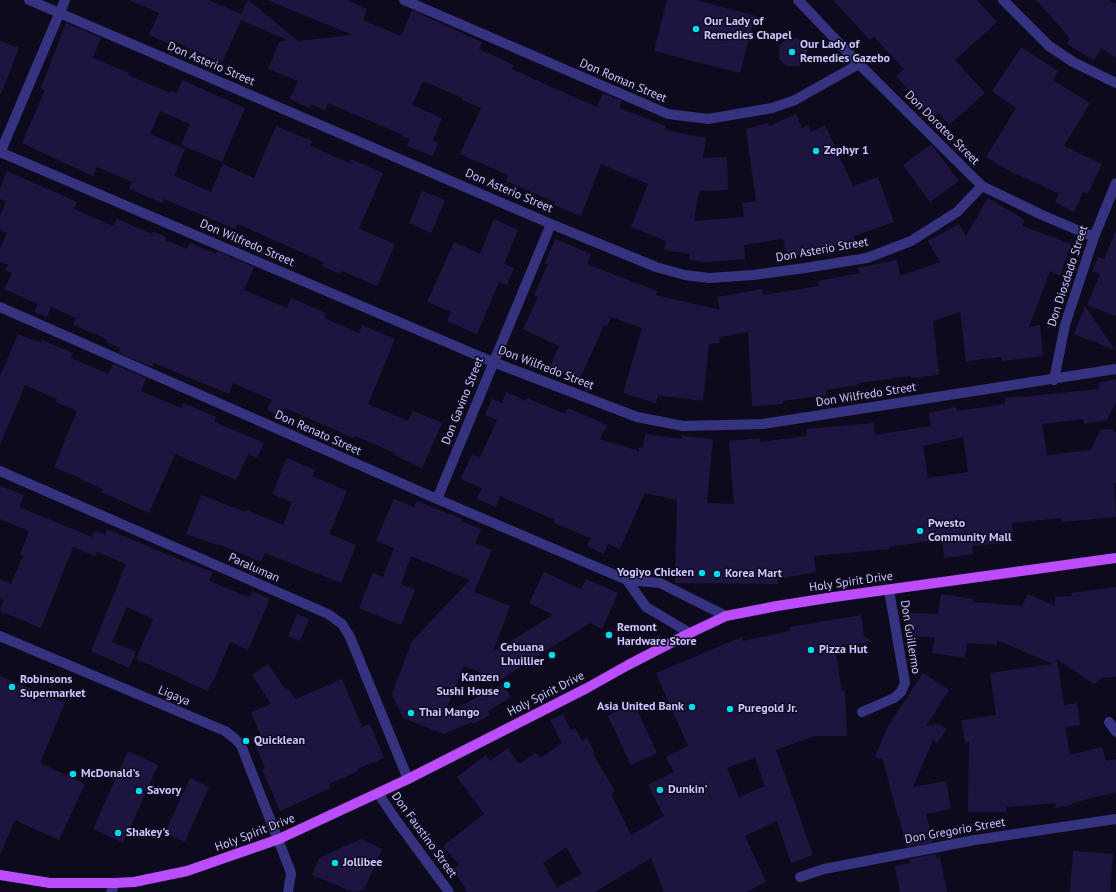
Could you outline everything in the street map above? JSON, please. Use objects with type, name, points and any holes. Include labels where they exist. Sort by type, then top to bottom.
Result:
[{"type":"main road","name":"Holy Spirit Drive","points":[[0,875],[50,883],[113,888],[187,871],[279,839],[408,779],[587,688],[690,633],[726,616],[776,606],[1116,558]]},
{"type":"street","name":"Don Asterio Street","points":[[29,0],[551,224],[656,267],[685,275],[709,278],[753,275],[866,258],[911,241],[956,212],[982,186]]},
{"type":"street","points":[[0,152],[65,0]]},
{"type":"street","name":"Don Roman Street","points":[[404,0],[668,114],[708,119],[772,108],[795,100],[859,64]]},
{"type":"street","name":"Don Doroteo Street","points":[[798,0],[859,64],[982,186],[1042,215],[1094,237]]},
{"type":"street","points":[[1003,0],[1049,46],[1074,62],[1116,83]]},
{"type":"street","name":"Don Wilfredo Street","points":[[0,152],[493,362],[637,417],[683,426],[763,424],[1054,380],[1116,369]]},
{"type":"street","name":"Don Diosdado Street","points":[[1054,380],[1064,325],[1094,237],[1116,184]]},
{"type":"street","name":"Don Gavino Street","points":[[437,499],[551,224]]},
{"type":"street","name":"Don Renato Street","points":[[0,307],[437,499],[627,580],[660,583],[726,616]]},
{"type":"street","name":"Paraluman","points":[[0,471],[328,614],[342,624],[350,637],[408,779]]},
{"type":"street","points":[[627,580],[646,607],[690,633]]},
{"type":"street","name":"Don Guillermo","points":[[862,712],[894,698],[901,692],[904,683],[889,590]]},
{"type":"street","name":"Ligaya","points":[[0,636],[225,732],[234,738],[241,745],[290,870],[288,892]]},
{"type":"street","points":[[1109,722],[1116,732]]},
{"type":"street","name":"Don Faustino Street","points":[[378,793],[449,892]]},
{"type":"street","name":"Don Gregorio Street","points":[[800,877],[824,869],[975,840],[1116,819]]},
{"type":"building","points":[[129,0],[208,0],[241,14],[248,0],[298,41],[353,35],[267,0],[347,0],[367,9],[363,20],[401,36],[412,10],[482,42],[479,49],[514,65],[512,69],[597,107],[603,93],[622,101],[619,108],[666,126],[664,130],[706,138],[703,158],[727,157],[728,190],[699,191],[694,221],[744,217],[742,203],[756,201],[746,129],[768,123],[769,126],[796,114],[802,128],[808,125],[811,132],[825,125],[853,186],[878,177],[894,222],[854,236],[855,241],[787,258],[783,239],[781,239],[744,245],[745,259],[705,262],[689,260],[690,254],[664,250],[666,241],[631,227],[648,184],[601,164],[581,216],[554,205],[555,202],[506,181],[508,175],[460,154],[481,108],[462,100],[463,98],[423,81],[412,105],[442,118],[433,140],[438,143],[433,156],[407,146],[410,139],[402,136],[403,135],[328,103],[325,110],[311,104],[309,108],[290,99],[298,81],[268,69],[279,42],[287,40],[241,20],[222,63],[171,40],[169,44],[149,35],[159,13]]},
{"type":"building","points":[[667,0],[696,0],[755,16],[740,73],[654,51]]},
{"type":"building","points":[[833,0],[977,0],[997,22],[955,60],[985,93],[949,125],[938,113],[932,119],[917,103],[919,101],[896,76],[904,69],[874,37],[870,40]]},
{"type":"building","points":[[1036,0],[1109,0],[1116,4],[1116,58],[1101,48],[1094,60],[1067,44],[1070,38]]},
{"type":"building","points":[[66,23],[101,38],[93,58],[129,73],[128,75],[170,93],[170,91],[177,93],[182,80],[245,108],[222,162],[181,145],[190,124],[160,111],[150,134],[185,149],[174,176],[211,192],[223,164],[254,178],[276,126],[312,141],[310,146],[349,163],[351,159],[383,173],[359,229],[395,244],[377,286],[342,271],[340,274],[322,266],[323,262],[238,224],[235,229],[164,199],[162,203],[129,189],[132,182],[97,167],[93,176],[22,143],[45,90],[41,88]]},
{"type":"building","name":"Our Lady of Remedies Gazebo","points":[[798,38],[806,46],[807,57],[799,66],[786,66],[779,59],[779,46],[786,39]]},
{"type":"building","points":[[0,41],[19,48],[1,94],[0,94]]},
{"type":"building","points":[[1021,47],[1058,71],[1053,80],[1090,103],[1064,146],[1102,164],[1088,194],[1083,192],[1074,212],[1055,202],[1059,194],[1017,174],[1016,175],[986,157],[1016,108],[992,91]]},
{"type":"building","points":[[931,144],[959,181],[930,202],[903,165]]},
{"type":"building","points":[[7,171],[77,202],[74,209],[113,226],[117,219],[152,234],[153,231],[166,237],[165,240],[187,249],[190,243],[216,254],[217,251],[254,267],[244,290],[287,308],[291,298],[326,313],[324,318],[359,333],[362,325],[395,339],[368,404],[408,421],[413,411],[442,423],[422,468],[394,455],[395,453],[355,436],[354,438],[285,408],[281,416],[267,410],[272,400],[233,383],[229,394],[154,363],[152,367],[118,352],[120,348],[106,342],[107,339],[73,325],[76,318],[51,307],[47,317],[34,312],[38,304],[4,289],[12,273],[5,270],[8,265],[0,262],[0,250],[7,233],[0,230],[0,216],[6,202],[0,199],[0,188]]},
{"type":"building","points":[[422,191],[445,200],[431,233],[409,223]]},
{"type":"building","points":[[988,198],[1025,220],[1022,226],[1071,244],[1060,276],[1050,271],[1029,327],[1040,325],[1043,356],[1002,361],[1002,357],[966,361],[960,312],[933,321],[939,375],[911,378],[910,376],[859,383],[859,385],[826,390],[826,395],[783,401],[783,404],[752,406],[748,332],[719,337],[720,343],[709,344],[703,401],[658,395],[656,403],[623,393],[642,328],[611,317],[607,326],[604,325],[579,381],[550,367],[559,346],[523,329],[538,297],[534,295],[548,264],[545,263],[555,239],[591,254],[587,264],[657,291],[656,295],[720,310],[717,297],[762,289],[763,295],[819,286],[818,281],[860,273],[858,268],[897,260],[900,276],[940,262],[928,241],[959,224],[966,236]]},
{"type":"building","points":[[494,219],[518,230],[504,264],[514,268],[507,285],[499,282],[477,334],[447,321],[451,312],[427,302],[454,242],[480,254]]},
{"type":"building","points":[[1116,231],[1116,316],[1087,305],[1100,274],[1092,271],[1098,257],[1104,259]]},
{"type":"building","points":[[1085,306],[1115,350],[1074,334]]},
{"type":"building","points":[[18,334],[41,343],[42,340],[73,353],[71,358],[108,374],[113,364],[146,378],[141,391],[181,408],[183,403],[216,417],[214,422],[264,443],[257,458],[248,454],[236,480],[175,454],[149,513],[101,492],[103,489],[54,467],[77,411],[56,402],[57,399],[25,385],[0,445],[0,376]]},
{"type":"building","points":[[1116,379],[1116,402],[1107,420],[1084,424],[1083,419],[1042,424],[1047,455],[1091,450],[1100,430],[1113,429],[1113,432],[1116,432],[1116,483],[1114,483],[1116,517],[1062,522],[1062,518],[1012,523],[1013,542],[972,546],[973,554],[944,558],[942,539],[889,547],[889,549],[814,556],[816,572],[778,579],[778,584],[675,583],[677,500],[645,493],[620,549],[608,544],[604,554],[587,546],[591,538],[554,523],[555,520],[500,496],[496,507],[477,499],[482,488],[461,479],[472,454],[480,458],[497,420],[485,415],[492,399],[502,403],[506,392],[526,401],[527,398],[565,414],[568,408],[607,425],[600,439],[639,451],[639,447],[643,448],[645,434],[682,439],[682,436],[713,439],[707,503],[734,504],[729,441],[760,438],[760,442],[807,436],[806,429],[874,423],[875,435],[931,426],[929,413],[956,407],[957,411],[1005,404],[1005,398],[1099,389],[1098,383]],"holes":[[[963,437],[968,472],[928,478],[923,446]]]},
{"type":"building","points":[[287,458],[315,470],[312,476],[347,491],[329,534],[356,545],[341,583],[265,553],[261,562],[218,544],[217,545],[186,534],[201,495],[245,512],[246,510],[283,525],[292,502],[272,494]]},
{"type":"building","points":[[0,486],[24,495],[19,507],[92,537],[95,531],[105,535],[107,529],[213,572],[209,581],[249,597],[252,591],[270,599],[248,650],[230,642],[208,691],[136,659],[153,619],[127,607],[112,642],[136,652],[129,668],[91,651],[126,564],[97,552],[95,556],[73,547],[41,628],[0,611],[4,600],[0,598],[0,579],[11,584],[23,556],[20,554],[29,531],[0,519]]},
{"type":"building","points":[[394,499],[414,507],[417,501],[462,519],[461,521],[481,529],[475,543],[492,550],[474,592],[510,606],[493,652],[553,615],[529,603],[544,572],[581,589],[586,579],[618,593],[602,629],[590,623],[500,680],[464,666],[444,715],[502,684],[511,697],[488,711],[490,715],[473,724],[472,722],[444,734],[403,718],[392,694],[412,641],[470,580],[411,556],[401,584],[415,590],[401,625],[359,608],[373,573],[383,577],[394,548],[376,541]]},
{"type":"building","points":[[1116,587],[1116,677],[1102,678],[1094,684],[1057,659],[1064,705],[1077,703],[1080,725],[1065,727],[1070,755],[1102,747],[1106,761],[1116,759],[1116,792],[1072,803],[1072,805],[1054,808],[1057,803],[1006,807],[1006,812],[968,812],[969,742],[965,743],[961,720],[996,715],[990,673],[1053,664],[997,640],[997,645],[967,643],[965,658],[932,653],[935,637],[906,636],[907,613],[938,614],[941,594],[973,599],[973,602],[1022,606],[1028,594],[1055,606],[1055,597],[1072,596],[1071,593]]},
{"type":"building","points":[[297,614],[309,619],[300,641],[288,636]]},
{"type":"building","points":[[861,615],[864,636],[872,641],[865,642],[866,644],[859,643],[835,647],[842,691],[845,691],[847,736],[814,736],[776,750],[813,855],[791,863],[777,821],[745,836],[766,882],[746,892],[664,892],[651,858],[595,892],[468,892],[453,870],[459,865],[443,846],[484,814],[457,777],[486,755],[490,761],[508,748],[519,764],[536,753],[540,758],[562,743],[550,720],[563,714],[571,730],[575,728],[582,741],[587,738],[595,753],[593,754],[615,791],[611,794],[631,835],[664,816],[648,785],[674,772],[666,757],[688,746],[656,673],[742,637],[743,641],[790,631],[790,627]],"holes":[[[755,758],[765,786],[739,797],[727,768]],[[566,847],[582,874],[557,887],[543,863]]]},
{"type":"building","points":[[268,664],[285,689],[286,687],[296,699],[342,679],[362,727],[370,724],[384,758],[357,769],[358,771],[329,784],[331,788],[280,811],[262,769],[265,768],[253,739],[261,736],[251,712],[271,704],[252,675]]},
{"type":"building","points":[[923,673],[949,690],[926,726],[940,724],[947,729],[937,743],[933,740],[913,787],[946,781],[951,809],[926,814],[933,842],[906,847],[883,760],[875,757],[888,726]]},
{"type":"building","points":[[0,676],[65,703],[40,763],[85,784],[59,840],[15,820],[0,855]]},
{"type":"building","points":[[634,703],[657,753],[631,765],[608,716]]},
{"type":"building","points":[[128,751],[158,765],[123,843],[93,829]]},
{"type":"building","points":[[190,778],[209,787],[185,842],[165,833]]},
{"type":"building","points":[[361,839],[382,849],[364,890],[353,892],[312,875],[319,858]]},
{"type":"building","points":[[1073,851],[1113,854],[1110,892],[1070,892]]},
{"type":"building","points":[[936,854],[937,858],[940,857],[947,892],[900,892],[895,866],[910,863],[909,859]]},
{"type":"place","name":"Our Lady of Remedies Chapel","points":[[696,29]]},
{"type":"place","name":"Our Lady of Remedies Gazebo","points":[[792,52]]},
{"type":"place","name":"Zephyr 1","points":[[816,151]]},
{"type":"place","name":"Pwesto Community Mall","points":[[920,531]]},
{"type":"place","name":"Yogiyo Chicken","points":[[702,573]]},
{"type":"place","name":"Korea Mart","points":[[717,574]]},
{"type":"place","name":"Remont Hardware Store","points":[[609,635]]},
{"type":"place","name":"Pizza Hut","points":[[811,650]]},
{"type":"place","name":"Cebuana Lhuillier","points":[[552,655]]},
{"type":"place","name":"Kanzen Sushi House","points":[[507,685]]},
{"type":"place","name":"Robinsons Supermarket","points":[[12,687]]},
{"type":"place","name":"Asia United Bank","points":[[692,707]]},
{"type":"place","name":"Puregold Jr.","points":[[730,709]]},
{"type":"place","name":"Thai Mango","points":[[411,713]]},
{"type":"place","name":"Quicklean","points":[[246,741]]},
{"type":"place","name":"McDonald's","points":[[73,774]]},
{"type":"place","name":"Dunkin'","points":[[660,790]]},
{"type":"place","name":"Savory","points":[[139,791]]},
{"type":"place","name":"Shakey's","points":[[118,833]]},
{"type":"place","name":"Jollibee","points":[[335,863]]}]
